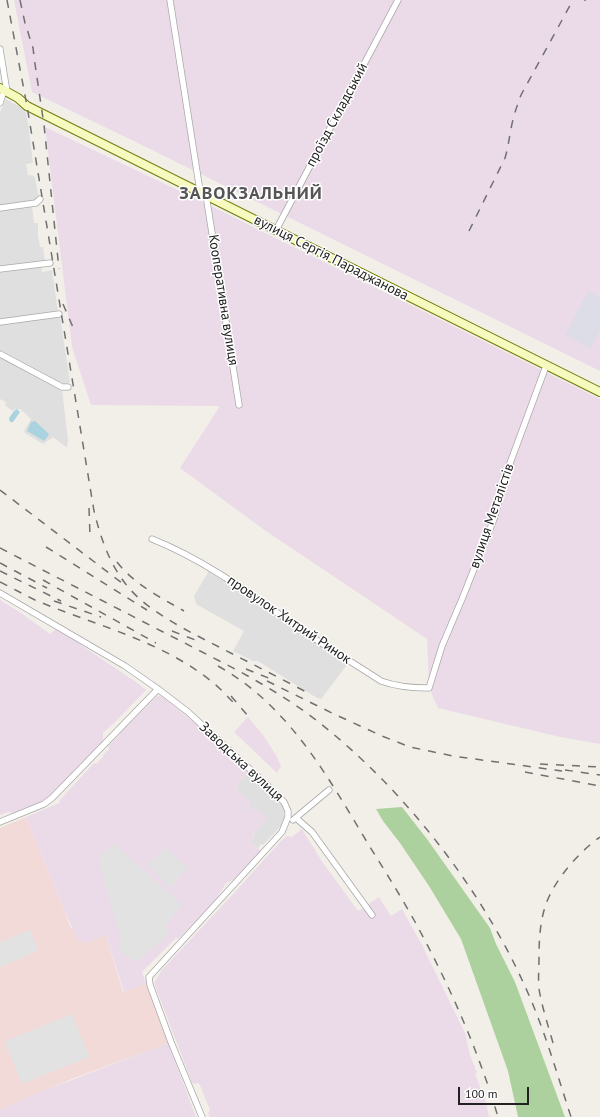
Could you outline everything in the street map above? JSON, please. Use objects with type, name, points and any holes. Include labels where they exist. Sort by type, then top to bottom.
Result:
[{"type":"main road","name":"вулиця Сергія Параджанова","points":[[4,90],[18,98],[27,106],[600,392]]},
{"type":"street","name":"Кооперативна вулиця","points":[[170,0],[239,405]]},
{"type":"street","name":"проїзд Складський","points":[[276,230],[398,0]]},
{"type":"street","points":[[0,49],[4,90],[0,103]]},
{"type":"street","points":[[0,208],[36,203],[40,199]]},
{"type":"street","points":[[0,269],[50,263]]},
{"type":"street","points":[[0,322],[59,314]]},
{"type":"street","points":[[0,354],[62,386],[68,387]]},
{"type":"street","name":"вулиця Металістів","points":[[429,688],[442,646],[494,519],[506,474],[546,366]]},
{"type":"street","name":"провулок Хитрий Ринок","points":[[152,539],[176,548],[249,592],[313,637],[382,681],[394,686],[429,688]]},
{"type":"street","name":"Заводська вулиця","points":[[0,593],[125,666],[158,689],[188,712],[266,784],[286,805],[288,820],[282,832],[149,977],[150,985],[171,1042],[202,1117]]},
{"type":"street","points":[[0,822],[44,804],[52,798],[158,689]]},
{"type":"street","points":[[288,820],[294,820],[329,790]]},
{"type":"street","points":[[296,818],[312,832],[372,914]]},
{"type":"shaded area","points":[[14,0],[600,0],[600,371],[32,92]]},
{"type":"shaded area","points":[[6,99],[25,110],[33,163],[26,164],[28,175],[34,176],[35,178],[39,199],[0,206],[0,112]]},
{"type":"shaded area","points":[[45,127],[205,203],[600,399],[600,744],[560,737],[438,708],[429,688],[427,639],[263,529],[180,468],[220,406],[91,405],[72,347]]},
{"type":"shaded area","points":[[32,206],[34,223],[38,223],[40,247],[43,247],[45,261],[0,267],[0,210]]},
{"type":"shaded area","points":[[41,265],[42,272],[52,270],[58,312],[0,320],[0,270]]},
{"type":"shaded area","points":[[588,291],[600,297],[600,331],[591,349],[565,335]]},
{"type":"shaded area","points":[[60,316],[70,382],[65,384],[60,383],[0,350],[0,323]]},
{"type":"shaded area","points":[[0,358],[62,389],[68,441],[67,447],[53,437],[43,444],[25,433],[24,431],[31,419],[20,409],[15,409],[12,411],[5,405],[6,402],[0,399]]},
{"type":"shaded area","points":[[210,569],[350,661],[321,699],[317,698],[258,661],[253,661],[233,651],[244,631],[196,604],[194,596]]},
{"type":"shaded area","points":[[0,600],[50,634],[57,628],[83,643],[81,645],[146,690],[103,733],[103,740],[100,744],[47,798],[13,814],[8,812],[0,815]]},
{"type":"shaded area","points":[[160,695],[207,733],[206,734],[221,748],[223,747],[249,770],[236,788],[250,802],[247,810],[249,812],[254,806],[268,818],[255,832],[251,842],[261,851],[233,880],[226,883],[217,898],[178,939],[176,938],[142,972],[146,983],[124,992],[106,935],[85,943],[78,940],[63,908],[26,817],[59,803],[60,800],[94,763],[96,764],[103,757],[109,749],[108,746],[121,732],[157,696]]},
{"type":"shaded area","points":[[248,717],[263,735],[276,755],[281,766],[277,773],[234,732]]},
{"type":"shaded area","points":[[249,770],[276,796],[283,805],[284,820],[282,825],[263,845],[261,844],[258,848],[251,842],[255,833],[249,812],[246,810],[250,805],[236,788]]},
{"type":"shaded area","points":[[26,817],[71,928],[73,928],[78,940],[85,943],[106,935],[123,992],[146,983],[169,1043],[74,1078],[0,1110],[0,828]]},
{"type":"shaded area","points":[[302,829],[321,860],[358,911],[379,897],[391,916],[402,909],[422,945],[465,1033],[470,1055],[477,1073],[475,1074],[486,1103],[489,1116],[492,1117],[210,1117],[208,1113],[210,1110],[199,1083],[193,1084],[191,1080],[154,983],[162,970],[281,841],[287,836],[292,837]]},
{"type":"shaded area","points":[[114,843],[182,905],[165,926],[170,933],[138,962],[122,954],[117,943],[121,941],[98,858]]},
{"type":"shaded area","points":[[165,848],[188,868],[170,888],[148,865]]},
{"type":"shaded area","points":[[30,930],[38,951],[0,967],[0,942]]},
{"type":"shaded area","points":[[72,1014],[89,1057],[22,1084],[5,1041]]},
{"type":"shaded area","points":[[168,1043],[196,1117],[0,1117],[0,1110],[33,1095]]},
{"type":"green space","points":[[402,807],[427,839],[490,928],[496,944],[515,982],[565,1117],[518,1117],[508,1071],[461,939],[429,886],[376,809]]},
{"type":"water","points":[[17,409],[20,412],[13,422],[10,422],[9,418]]},
{"type":"water","points":[[35,421],[49,434],[44,441],[27,431],[31,422]]},
{"type":"railway","points":[[7,0],[27,106],[94,511],[107,552],[122,580],[148,606],[197,636],[310,694]]},
{"type":"railway","points":[[20,0],[33,48],[44,125],[59,269]]},
{"type":"railway","points":[[469,231],[505,158],[513,120],[521,95],[573,0]]},
{"type":"railway","points":[[63,304],[75,332]]},
{"type":"railway","points":[[0,490],[122,583]]},
{"type":"railway","points":[[89,508],[90,536]]},
{"type":"railway","points":[[46,547],[147,610]]},
{"type":"railway","points":[[0,548],[237,670],[291,702],[321,724],[385,782],[415,815],[442,849],[468,885],[492,923],[513,961],[537,1014],[571,1117]]},
{"type":"railway","points":[[117,562],[140,584],[184,611]]},
{"type":"railway","points":[[0,563],[47,588]]},
{"type":"railway","points":[[0,571],[61,601]]},
{"type":"railway","points":[[43,580],[156,643]]},
{"type":"railway","points":[[0,582],[35,600],[126,634],[170,655],[211,681],[233,702]]},
{"type":"railway","points":[[54,601],[101,617]]},
{"type":"railway","points":[[172,631],[198,641]]},
{"type":"railway","points":[[218,666],[244,682],[266,702],[287,723],[323,770],[427,943],[472,1041],[498,1117]]},
{"type":"railway","points":[[246,669],[271,679]]},
{"type":"railway","points":[[267,681],[334,714],[410,747],[453,756],[562,771]]},
{"type":"railway","points":[[231,696],[248,716]]},
{"type":"railway","points":[[540,764],[600,767]]},
{"type":"railway","points":[[565,770],[600,775]]},
{"type":"railway","points":[[525,772],[600,786]]},
{"type":"railway","points":[[553,1043],[539,989],[539,944],[542,917],[555,885],[568,867],[584,850],[600,837]]},
{"type":"district","name":"ЗАВОКЗАЛЬНИЙ","points":[[251,194]]}]
